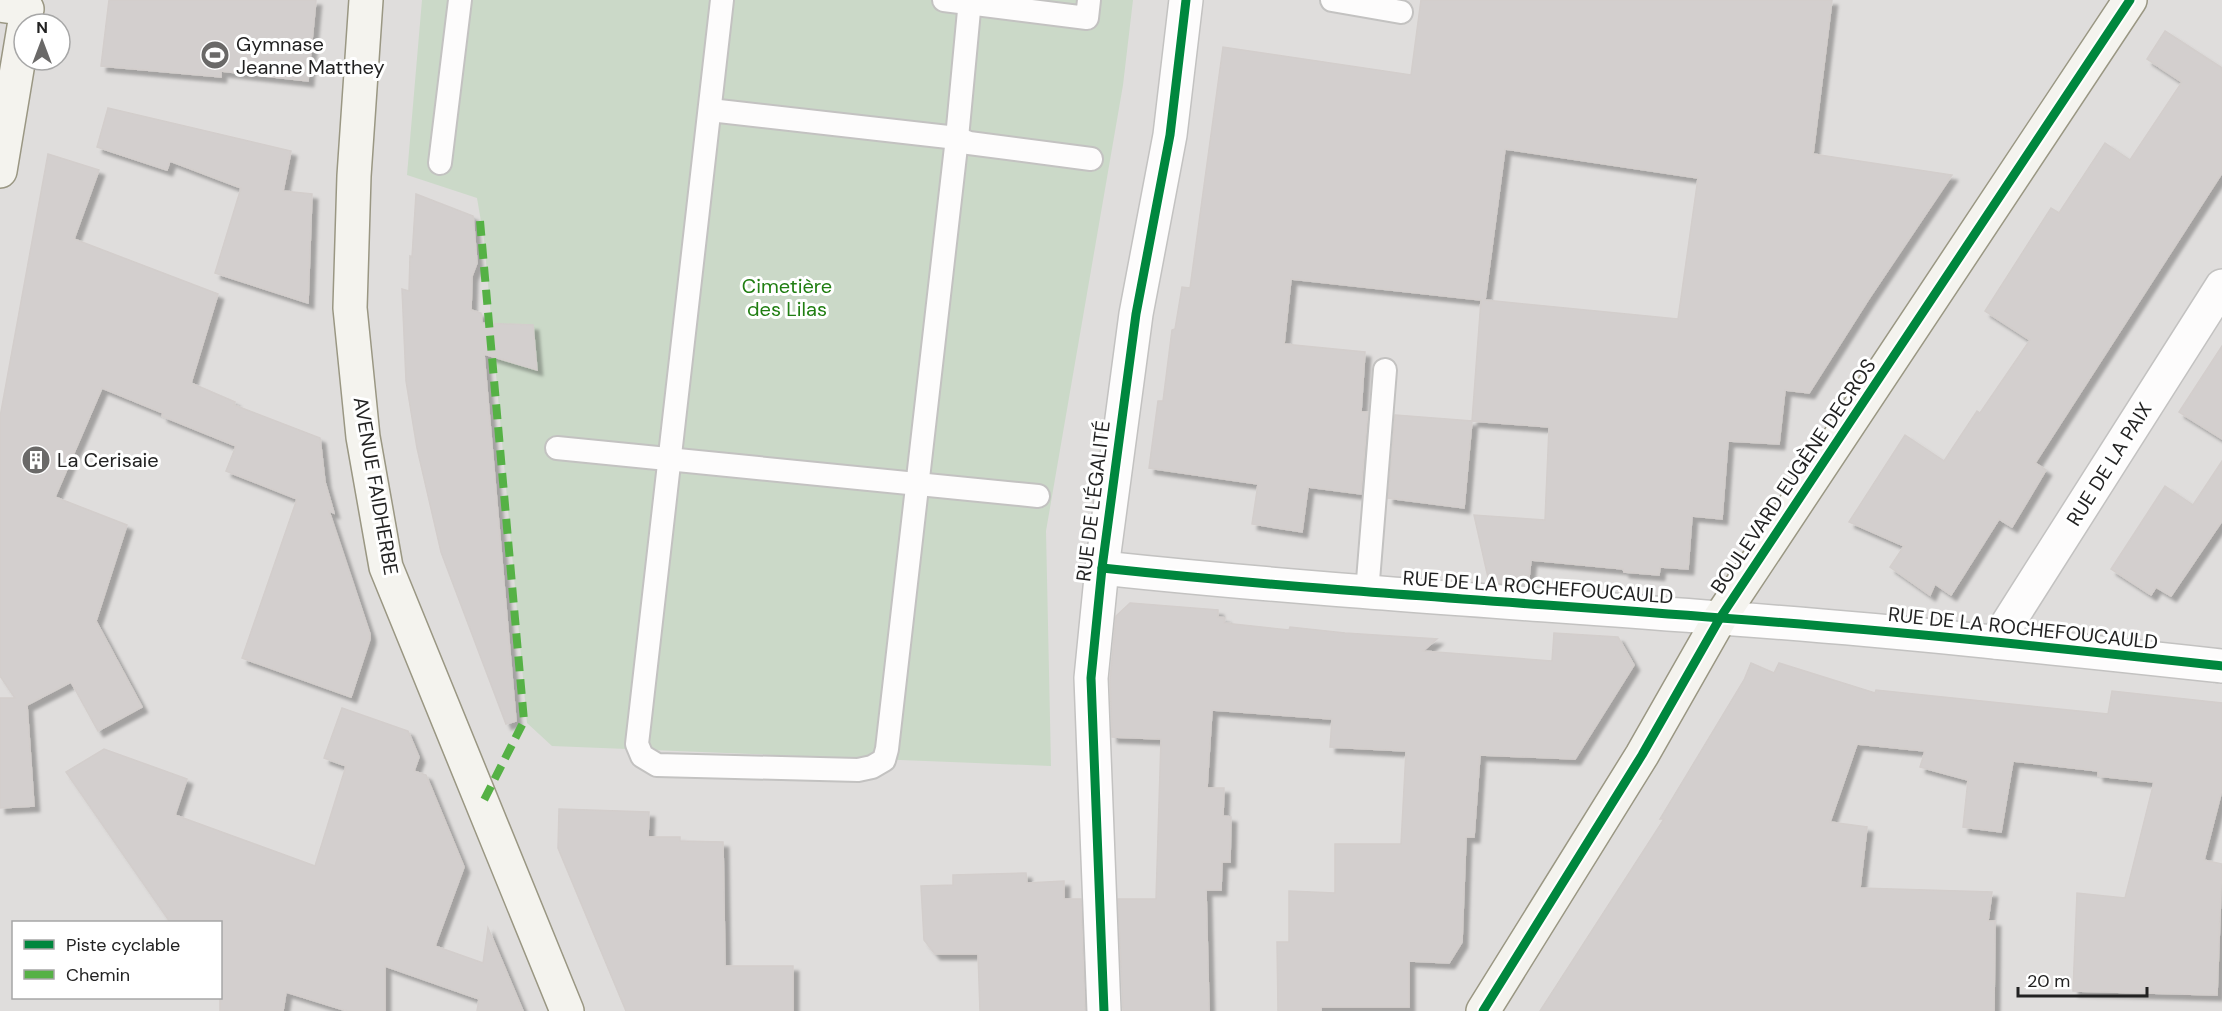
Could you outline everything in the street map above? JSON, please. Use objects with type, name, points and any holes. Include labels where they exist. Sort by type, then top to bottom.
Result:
[{"type":"street","name":"AVENUE FAIDHERBE","points":[[366,0],[354,176],[350,308],[363,437],[386,567],[567,1011]]},
{"type":"street","name":"RUE DE L'ÉGALITÉ","points":[[1104,1011],[1091,678],[1102,568],[1136,314],[1170,135],[1186,0]]},
{"type":"street","name":"BOULEVARD EUGÈNE DECROS","points":[[1483,1011],[1642,755],[1720,618],[2130,0]]},
{"type":"street","points":[[0,171],[13,72]]},
{"type":"street","name":"RUE DE LA PAIX","points":[[1996,642],[2222,286]]},
{"type":"street","name":"RUE DE LA ROCHEFOUCAULD","points":[[1102,568],[1367,593],[1720,618],[1996,642],[2222,666]]},
{"type":"lane","points":[[440,163],[460,0]]},
{"type":"lane","points":[[722,0],[637,736],[639,752],[647,760],[657,765],[858,770],[872,767],[884,760],[887,749],[957,138],[970,2]]},
{"type":"lane","points":[[944,0],[1087,18],[1089,0]]},
{"type":"lane","points":[[1332,0],[1401,12]]},
{"type":"lane","points":[[710,110],[957,138],[969,143],[1091,159]]},
{"type":"lane","points":[[1367,593],[1385,370]]},
{"type":"lane","points":[[557,448],[1038,496]]},
{"type":"shaded area","points":[[0,0],[2222,0],[2222,1011],[0,1011]]},
{"type":"green space","name":"Cimetière des Lilas","points":[[422,0],[1133,0],[1123,85],[1046,531],[1051,766],[552,746],[527,723],[484,239],[477,198],[407,175]]},
{"type":"building","name":"Gymnase Jeanne Matthey","points":[[109,0],[316,0],[308,81],[221,71],[221,77],[101,66]]},
{"type":"building","points":[[1421,0],[1832,0],[1813,154],[1952,175],[1809,393],[1785,390],[1779,444],[1728,441],[1722,519],[1692,516],[1688,569],[1660,567],[1659,575],[1531,560],[1529,578],[1509,577],[1502,583],[1489,582],[1474,515],[1545,520],[1549,427],[1472,421],[1481,300],[1291,279],[1284,344],[1365,352],[1361,412],[1368,412],[1361,494],[1308,487],[1302,532],[1252,524],[1258,484],[1149,468],[1158,401],[1163,401],[1172,330],[1175,329],[1182,287],[1190,288],[1223,47],[1411,75]],"holes":[[[1505,149],[1698,178],[1678,319],[1485,300]]]},
{"type":"building","points":[[2165,31],[2222,68],[2222,173],[2035,463],[2046,470],[2012,527],[1999,519],[1951,595],[1935,584],[1930,595],[1890,567],[1904,546],[1849,522],[1905,435],[1944,461],[1977,411],[1980,413],[2030,340],[1985,311],[2051,208],[2059,213],[2105,143],[2130,160],[2182,82],[2147,59]]},
{"type":"building","points":[[108,108],[291,151],[283,191],[312,194],[308,303],[215,273],[241,188],[170,161],[167,170],[97,147]]},
{"type":"building","points":[[48,154],[99,170],[74,239],[218,294],[191,383],[235,402],[234,405],[320,438],[325,482],[334,513],[329,511],[370,639],[351,697],[242,658],[297,499],[226,471],[236,446],[162,416],[163,413],[102,388],[55,497],[127,525],[96,621],[142,707],[98,731],[71,682],[27,705],[34,806],[0,808],[0,698],[15,698],[0,676],[0,417]]},
{"type":"building","points":[[416,194],[473,216],[477,263],[472,276],[471,310],[481,313],[482,323],[533,325],[537,370],[484,354],[516,721],[506,724],[441,552],[417,448],[406,381],[402,289],[409,291]]},
{"type":"building","points":[[2222,346],[2222,439],[2179,412]]},
{"type":"building","points":[[1395,415],[1472,421],[1464,508],[1388,498]]},
{"type":"building","points":[[2222,461],[2222,521],[2171,596],[2156,587],[2151,595],[2111,569],[2165,486],[2193,505]]},
{"type":"building","points":[[1130,603],[1218,610],[1218,617],[1225,618],[1224,623],[1289,630],[1290,627],[1437,639],[1423,651],[1552,661],[1554,633],[1618,637],[1634,665],[1575,759],[1480,755],[1474,837],[1466,837],[1462,942],[1449,963],[1409,961],[1409,1007],[1321,1007],[1321,1011],[1278,1011],[1277,942],[1289,942],[1289,891],[1335,893],[1335,844],[1401,844],[1406,751],[1330,747],[1332,719],[1212,710],[1207,788],[1224,788],[1223,816],[1231,817],[1230,862],[1222,862],[1221,890],[1206,890],[1209,1011],[1123,1011],[1118,899],[1156,899],[1161,739],[1112,737],[1110,679],[1116,616]]},
{"type":"building","points":[[1751,663],[1774,673],[1779,663],[1875,693],[1876,690],[2108,714],[2112,691],[2222,703],[2222,790],[2204,860],[2222,864],[2217,995],[2073,991],[2077,893],[2125,898],[2154,782],[2098,776],[2098,771],[2013,761],[2001,832],[1963,827],[1968,780],[1920,767],[1925,751],[1857,744],[1830,822],[1867,827],[1860,888],[1992,892],[1988,921],[1995,921],[1994,1011],[1540,1011],[1664,819],[1660,819],[1744,680]]},
{"type":"building","points":[[342,708],[408,731],[419,757],[414,771],[426,775],[464,867],[435,946],[483,963],[488,928],[523,1011],[477,1011],[479,999],[385,966],[385,1011],[347,1011],[286,992],[283,1011],[220,1011],[222,921],[169,921],[66,772],[104,749],[187,779],[175,815],[315,866],[346,766],[324,758]]},
{"type":"building","points":[[559,809],[649,812],[648,837],[680,837],[680,841],[723,842],[725,966],[793,966],[793,1011],[626,1011],[558,848]]},
{"type":"building","points":[[1026,873],[1027,883],[1064,881],[1064,899],[1081,899],[1085,1011],[980,1011],[978,954],[935,954],[924,940],[921,886],[953,885],[953,875]]},
{"type":"marked path","points":[[480,221],[524,721],[482,804]]},
{"type":"cycle path","points":[[1104,1011],[1091,678],[1102,568],[1136,314],[1170,135],[1186,0]]},
{"type":"cycle path","points":[[1483,1011],[1642,755],[1720,618],[2130,0]]},
{"type":"cycle path","points":[[1102,568],[1334,589],[1847,628],[2222,666]]},
{"type":"place","name":"Gymnase Jeanne Matthey","points":[[215,55]]},
{"type":"place","name":"La Cerisaie","points":[[36,460]]}]
